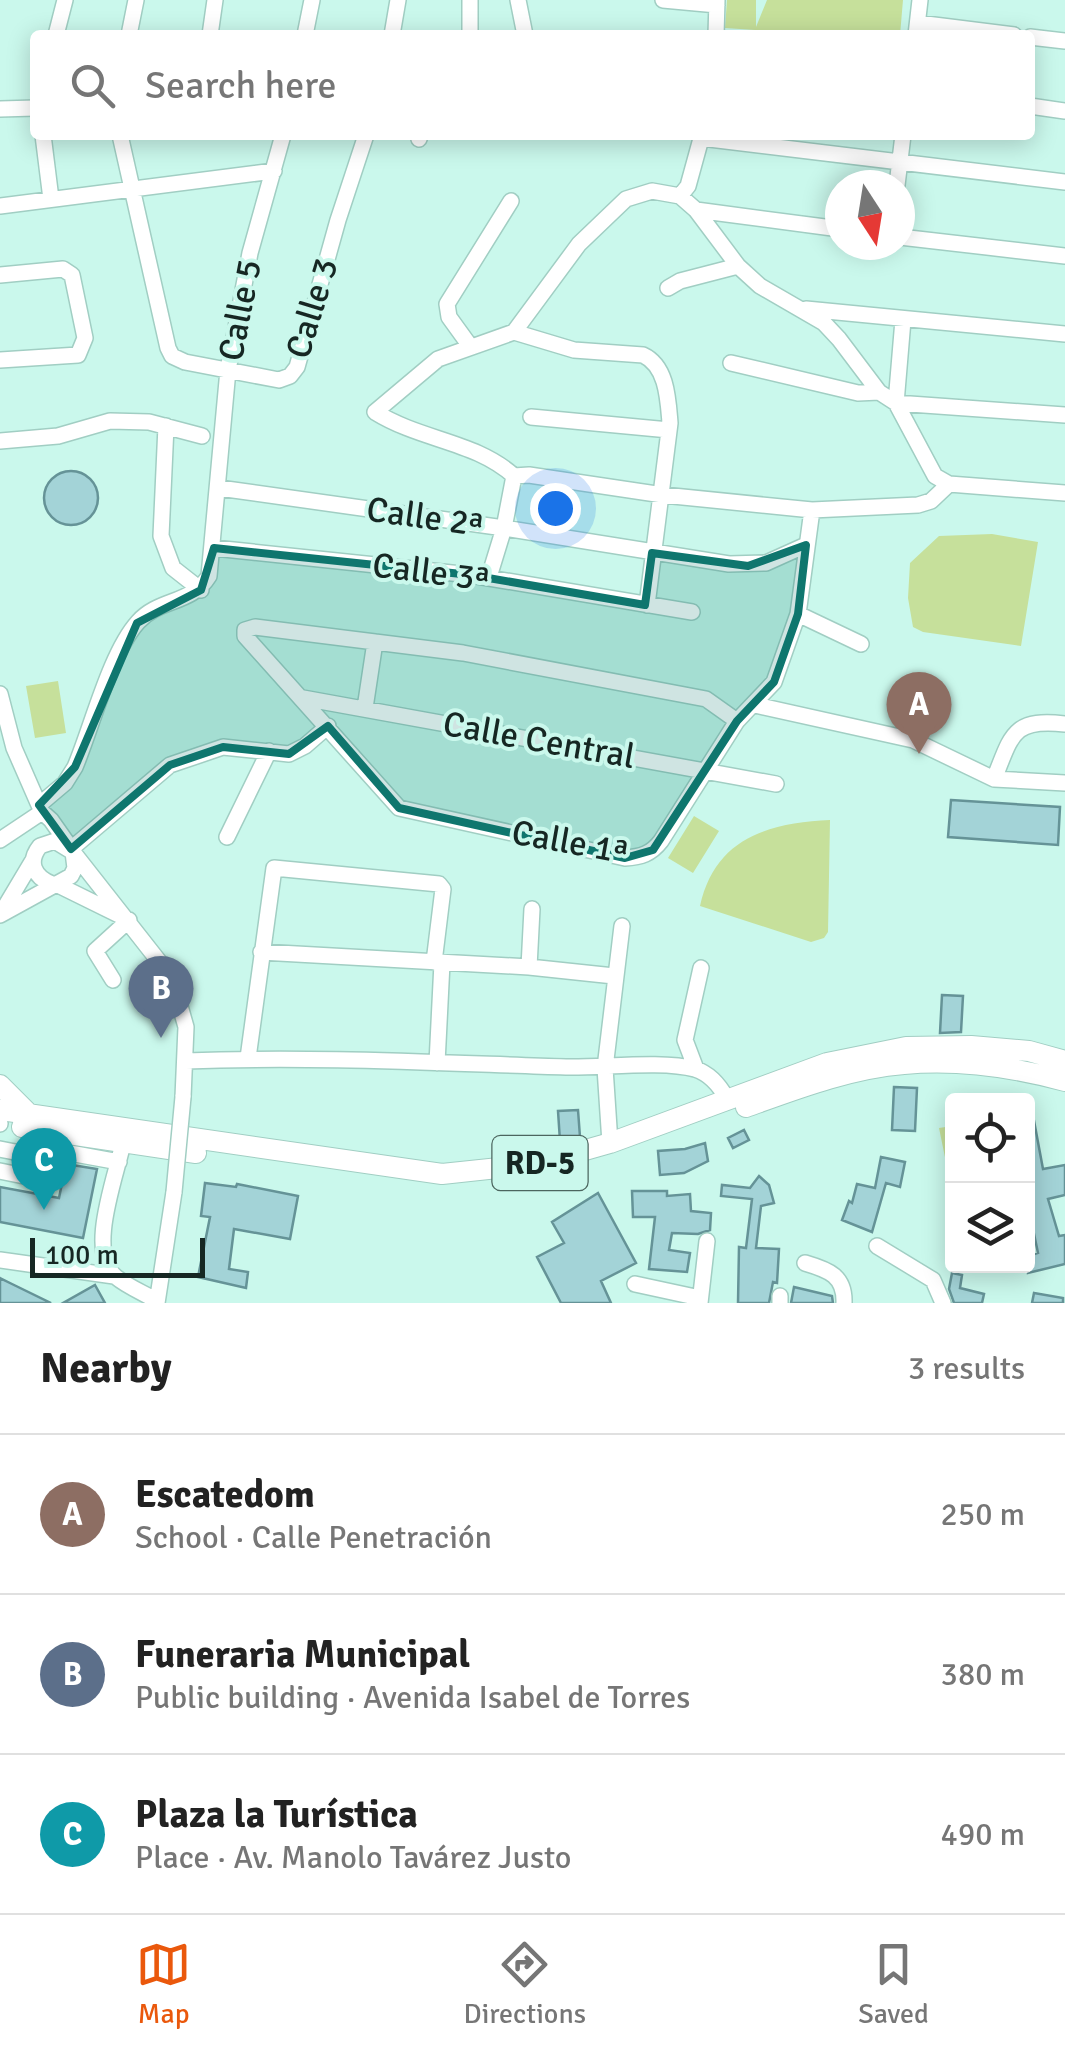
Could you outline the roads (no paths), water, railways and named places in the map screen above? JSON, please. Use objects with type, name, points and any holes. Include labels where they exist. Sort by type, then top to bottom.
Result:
[{"type":"main road","name":"RD-5","points":[[0,1110],[442,1174],[536,1164],[610,1144],[827,1063],[906,1047],[1010,1050],[1065,1061]]},
{"type":"main road","name":"RD-5","points":[[0,1124],[59,1148],[450,1182],[539,1176],[829,1080],[903,1064],[1011,1067],[1065,1081]]},
{"type":"main road","points":[[0,1085],[30,1115]]},
{"type":"street","points":[[57,30],[64,0]]},
{"type":"street","points":[[131,30],[136,0]]},
{"type":"street","points":[[211,30],[215,0]]},
{"type":"street","points":[[306,30],[312,0]]},
{"type":"street","points":[[393,30],[398,0]]},
{"type":"street","points":[[470,0],[470,30]]},
{"type":"street","points":[[518,0],[524,30]]},
{"type":"street","points":[[663,0],[717,3],[716,30]]},
{"type":"street","points":[[917,29],[920,0]]},
{"type":"street","points":[[1035,38],[1065,41]]},
{"type":"street","points":[[1035,107],[1065,111]]},
{"type":"street","points":[[0,109],[30,108]]},
{"type":"street","points":[[44,140],[51,199]]},
{"type":"street","name":"Calle 3","points":[[121,140],[172,356],[185,362],[279,380],[290,376],[297,367],[364,140]]},
{"type":"street","name":"Calle 5","points":[[201,590],[209,576],[214,548],[228,370],[250,253],[282,140]]},
{"type":"street","points":[[680,196],[688,186],[701,140]]},
{"type":"street","points":[[735,140],[1065,182]]},
{"type":"street","points":[[899,170],[902,140]]},
{"type":"street","points":[[0,206],[274,171]]},
{"type":"street","points":[[514,332],[579,244],[626,199],[652,191],[680,196],[696,210],[738,266],[760,286],[824,323],[839,338],[879,392],[896,404],[935,476],[949,484],[1065,493]]},
{"type":"street","points":[[470,346],[449,317],[448,304],[511,200]]},
{"type":"street","points":[[696,210],[825,227]]},
{"type":"street","points":[[915,239],[1065,256]]},
{"type":"street","points":[[668,288],[680,281],[738,266]]},
{"type":"street","points":[[0,275],[63,269],[72,275],[85,338],[78,355],[0,360]]},
{"type":"street","points":[[802,309],[1065,334]]},
{"type":"street","points":[[896,404],[903,320]]},
{"type":"street","points":[[646,605],[663,496],[669,430],[668,398],[653,360],[642,355],[574,350],[514,332],[438,359],[375,412],[401,428],[486,454],[514,476],[663,496],[812,510],[918,505],[940,495],[949,484]]},
{"type":"street","points":[[731,363],[858,393],[879,392]]},
{"type":"street","points":[[896,404],[1065,414]]},
{"type":"street","points":[[531,417],[669,430]]},
{"type":"street","points":[[0,441],[58,436],[110,421],[149,422],[202,436]]},
{"type":"street","points":[[0,840],[40,809],[65,783],[75,767],[117,656],[136,623],[150,612],[201,590],[173,568],[161,536],[166,426]]},
{"type":"street","points":[[489,577],[514,476]]},
{"type":"street","name":"Calle 2ª","points":[[219,488],[748,566],[766,563],[806,546]]},
{"type":"street","name":"Calle 1ª","points":[[374,642],[256,627],[246,630],[246,636],[399,808],[626,858],[640,857],[654,850],[737,721],[774,682],[798,614],[812,510]]},
{"type":"street","name":"Calle 3ª","points":[[214,548],[489,577],[692,612]]},
{"type":"street","points":[[798,614],[861,644]]},
{"type":"street","points":[[364,708],[374,642],[463,653],[706,699],[737,721]]},
{"type":"street","points":[[0,694],[14,748],[40,809],[172,978],[186,1027],[174,1192],[156,1302],[114,1276],[0,1260]]},
{"type":"street","name":"Calle Central","points":[[303,698],[776,784]]},
{"type":"street","points":[[755,705],[914,740],[994,779],[1065,783]]},
{"type":"street","points":[[994,779],[1010,742],[1021,728],[1038,721],[1065,724]]},
{"type":"street","points":[[71,849],[170,766],[223,747],[289,754],[328,726]]},
{"type":"street","points":[[227,837],[270,751]]},
{"type":"street","points":[[40,809],[34,871],[41,880],[129,920]]},
{"type":"street","points":[[0,915],[34,856],[47,842],[56,841],[71,849]]},
{"type":"street","points":[[0,915],[64,882],[75,868],[71,849]]},
{"type":"street","points":[[248,1058],[272,870],[277,868],[438,884],[443,889],[437,1063]]},
{"type":"street","points":[[530,967],[532,909]]},
{"type":"street","points":[[113,980],[95,952],[129,920]]},
{"type":"street","points":[[610,1144],[605,1068],[622,926]]},
{"type":"street","points":[[261,952],[530,967],[614,976]]},
{"type":"street","points":[[696,1070],[685,1040],[701,968]]},
{"type":"street","points":[[186,1060],[665,1066],[696,1070],[720,1085],[728,1099]]},
{"type":"street","points":[[0,1149],[59,1148],[49,1181],[0,1171]]},
{"type":"street","points":[[114,1276],[103,1257],[102,1236],[121,1153]]},
{"type":"street","points":[[635,1284],[700,1300],[707,1240]]},
{"type":"street","points":[[876,1246],[934,1280],[942,1303]]},
{"type":"street","points":[[805,1263],[836,1275],[845,1287],[844,1303]]},
{"type":"place","name":"Escatedom","points":[[919,754]]},
{"type":"place","name":"Funeraria Municipal","points":[[161,1038]]},
{"type":"place","name":"Plaza la Turística","points":[[44,1210]]}]
